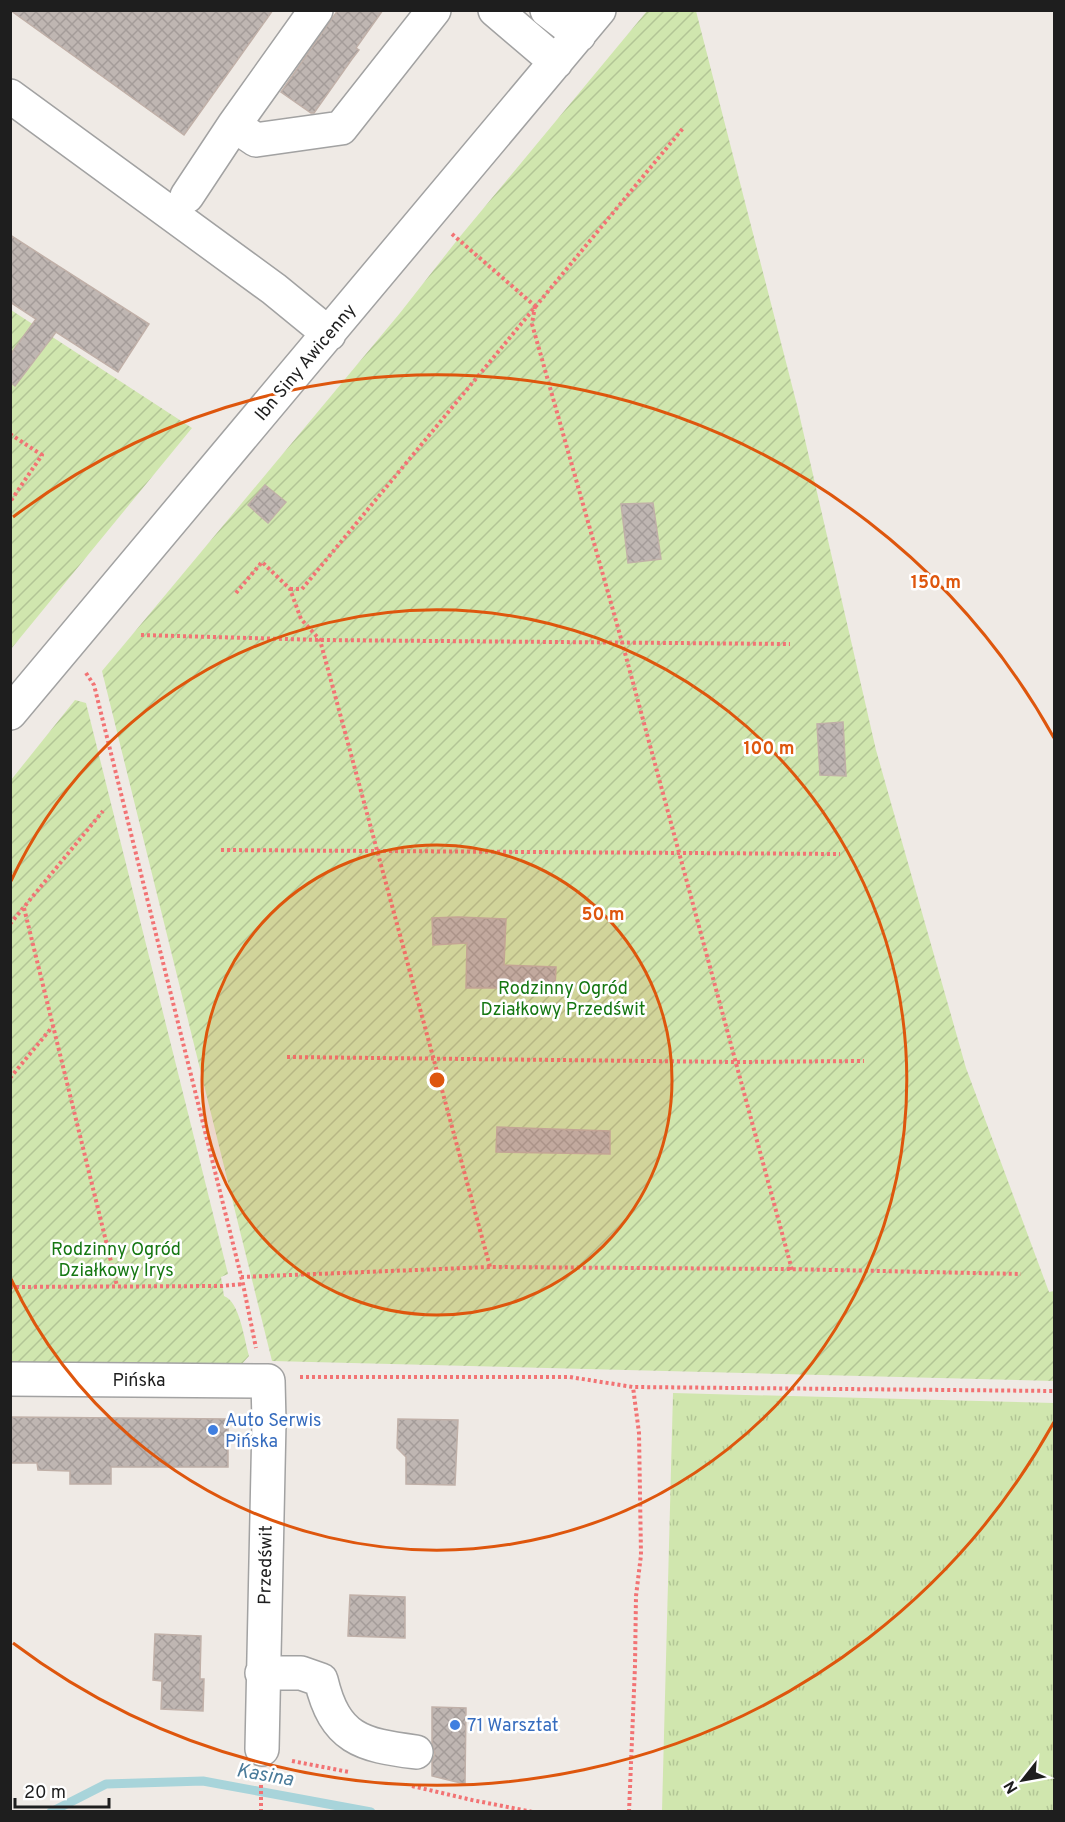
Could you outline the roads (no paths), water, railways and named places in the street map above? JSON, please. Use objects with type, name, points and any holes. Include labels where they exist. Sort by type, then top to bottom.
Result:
[{"type":"street","points":[[187,196],[234,125],[316,10]]},
{"type":"street","points":[[234,125],[256,140],[341,128],[434,10]]},
{"type":"street","points":[[495,10],[556,62]]},
{"type":"street","points":[[547,10],[589,23]]},
{"type":"street","name":"Ibn Siny Awicenny","points":[[10,713],[589,23]]},
{"type":"street","points":[[10,96],[274,289],[328,334]]},
{"type":"street","name":"Pińska","points":[[10,1380],[268,1381]]},
{"type":"street","name":"Przedświt","points":[[261,1759],[268,1381]]},
{"type":"street","points":[[262,1673],[300,1673],[321,1680],[326,1700],[336,1720],[350,1734],[382,1748],[416,1752]]},
{"type":"waterway","name":"Kasina","points":[[51,1812],[106,1784],[203,1781],[371,1812]]},
{"type":"place","name":"Auto Serwis Pińska","points":[[213,1430]]},
{"type":"place","name":"71 Warsztat","points":[[455,1725]]},
{"type":"park label","name":"Rodzinny Ogród Działkowy Przedświt","points":[[563,998]]},
{"type":"park label","name":"Rodzinny Ogród Działkowy Irys","points":[[116,1259]]}]
